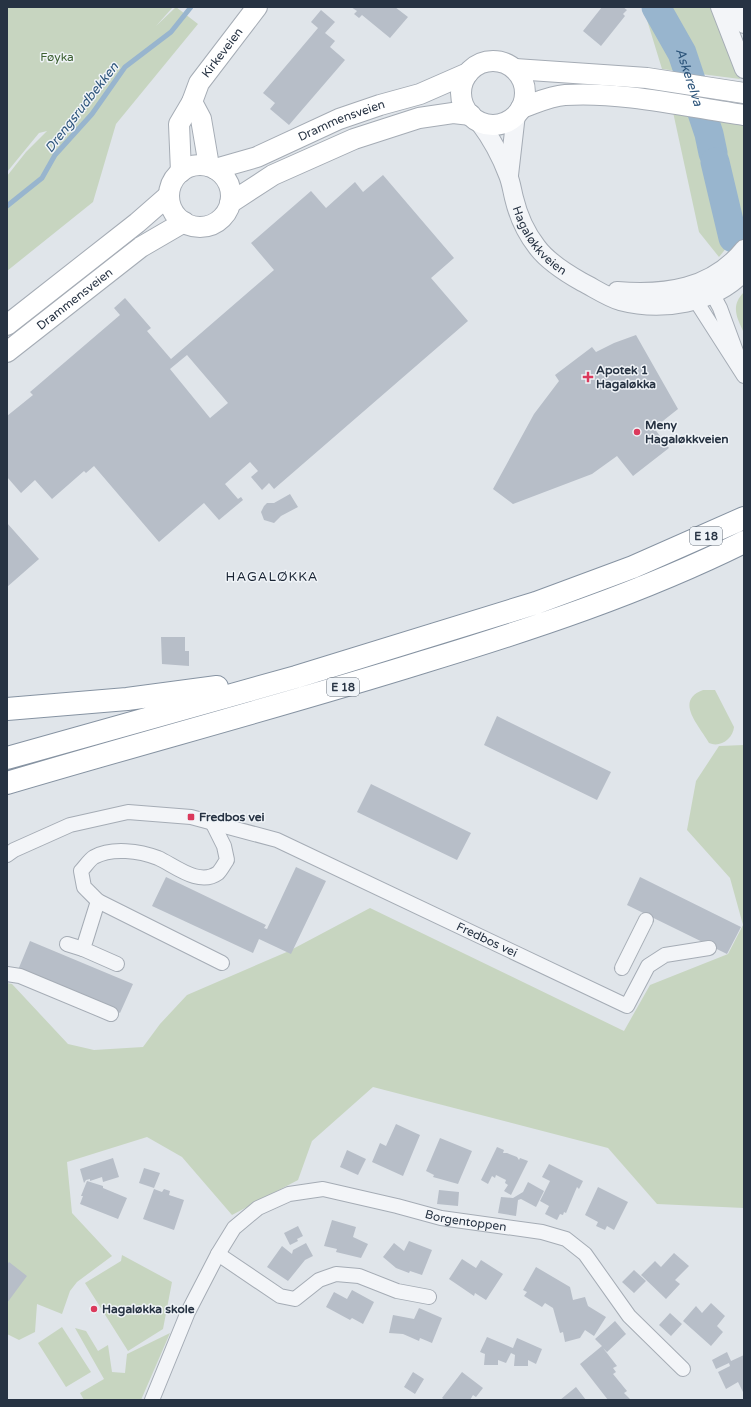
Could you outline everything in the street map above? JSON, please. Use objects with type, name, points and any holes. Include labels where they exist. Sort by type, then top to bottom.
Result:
[{"type":"highway","name":"E 18","points":[[7,758],[296,677],[536,603],[667,552],[744,518]]},
{"type":"highway","name":"E 18","points":[[7,783],[304,699],[533,628],[641,588],[744,542]]},
{"type":"highway","name":"E 18","points":[[7,709],[127,699],[296,677]]},
{"type":"main road","name":"Kirkeveien","points":[[181,172],[179,124],[192,102],[197,87],[206,73],[257,7]]},
{"type":"main road","points":[[519,111],[525,100],[524,83],[515,69],[502,61],[493,60],[475,66],[468,73],[462,88],[462,100],[475,119],[488,124],[500,124],[519,111],[547,99],[564,95],[631,98],[744,115]]},
{"type":"main road","points":[[515,69],[646,78],[744,93]]},
{"type":"main road","name":"Drammensveien","points":[[212,168],[257,157],[339,119],[380,105],[420,94],[468,73]]},
{"type":"main road","points":[[192,102],[201,119],[212,168]]},
{"type":"main road","name":"Drammensveien","points":[[230,203],[273,175],[354,139],[426,116],[453,113],[475,119]]},
{"type":"main road","points":[[196,165],[212,168],[223,175],[231,193],[230,203],[224,215],[212,224],[198,226],[184,222],[174,211],[170,195],[174,180],[181,172],[196,165]]},
{"type":"main road","name":"Drammensveien","points":[[7,325],[136,224],[170,195]]},
{"type":"main road","name":"Drammensveien","points":[[7,352],[141,247],[184,222]]},
{"type":"street","points":[[720,7],[744,69]]},
{"type":"street","points":[[737,7],[744,24]]},
{"type":"street","name":"Hagaløkkveien","points":[[509,175],[519,111]]},
{"type":"street","name":"Hagaløkkveien","points":[[475,119],[490,137],[509,175],[520,216],[537,247],[562,270],[593,288],[619,300],[645,306],[668,305],[696,301],[705,288],[744,249]]},
{"type":"street","name":"Hagaløkkveien","points":[[593,288],[642,292],[705,288],[744,272]]},
{"type":"street","points":[[705,288],[720,308],[744,374]]},
{"type":"street","points":[[696,301],[744,374]]},
{"type":"street","name":"Fredbos vei","points":[[7,855],[14,850],[70,825],[128,812],[192,817],[213,824],[277,840],[627,1006],[648,966],[665,955],[709,948]]},
{"type":"street","points":[[213,824],[224,846],[227,860],[218,873],[203,877],[185,873],[157,858],[133,852],[112,852],[94,858],[81,871],[84,887],[98,901],[222,963]]},
{"type":"street","points":[[83,949],[98,901]]},
{"type":"street","points":[[622,968],[646,920]]},
{"type":"street","points":[[67,944],[83,949],[117,964]]},
{"type":"street","points":[[7,974],[20,976],[111,1014]]},
{"type":"street","name":"Borgentoppen","points":[[152,1400],[188,1312],[218,1254],[234,1228],[258,1208],[289,1194],[323,1189],[441,1218],[542,1232],[566,1239],[584,1254],[630,1316],[683,1369]]},
{"type":"street","points":[[218,1254],[280,1296],[294,1299],[319,1280],[336,1274],[359,1276],[397,1291],[430,1297]]},
{"type":"green space","name":"Føyka","points":[[7,7],[173,7],[156,26],[176,7],[198,24],[116,124],[93,202],[7,271],[7,176],[26,152],[47,131],[39,133],[7,172]]},
{"type":"green space","points":[[643,7],[711,7],[740,79],[662,69]]},
{"type":"green space","points":[[673,112],[744,122],[744,226],[719,257],[699,232]]},
{"type":"green space","points":[[744,292],[744,333],[737,317],[736,307],[737,302]]},
{"type":"green space","points":[[703,690],[715,690],[734,727],[729,739],[721,743],[709,743],[691,714],[690,700]]},
{"type":"green space","points":[[744,745],[744,1208],[657,1204],[608,1148],[373,1087],[312,1141],[298,1180],[232,1215],[182,1157],[147,1137],[67,1162],[72,1213],[112,1256],[77,1282],[70,1291],[62,1314],[37,1304],[35,1332],[19,1340],[7,1334],[7,983],[12,984],[68,1044],[94,1050],[143,1047],[160,1024],[187,995],[289,951],[370,908],[624,1031],[650,985],[728,954],[743,925],[730,878],[687,830],[696,781],[719,746]]},
{"type":"green space","points":[[122,1255],[172,1282],[163,1329],[128,1351],[85,1283],[121,1261]]},
{"type":"green space","points":[[62,1327],[91,1372],[66,1387],[38,1343]]},
{"type":"green space","points":[[75,1328],[86,1331],[98,1351],[108,1345],[112,1372],[125,1373],[127,1354],[170,1333],[141,1400],[84,1400],[80,1393],[104,1379]]},
{"type":"building","points":[[351,7],[395,7],[408,17],[390,38],[362,15],[359,18],[354,14],[357,11]]},
{"type":"building","points":[[602,7],[623,7],[627,10],[623,14],[625,16],[601,46],[583,31]]},
{"type":"building","points":[[321,10],[335,22],[325,33],[335,41],[330,47],[345,60],[289,125],[270,109],[275,103],[263,93],[318,28],[311,22]]},
{"type":"building","points":[[383,175],[454,258],[431,278],[468,321],[274,489],[269,483],[262,490],[251,477],[258,471],[250,462],[225,484],[238,499],[241,497],[243,500],[219,520],[204,503],[159,542],[94,466],[86,473],[84,471],[52,499],[35,480],[21,493],[7,477],[7,416],[33,395],[30,392],[120,315],[114,308],[125,298],[151,328],[147,331],[171,359],[274,270],[251,243],[311,191],[326,208],[355,182],[363,192]],"holes":[[[187,355],[228,403],[210,418],[170,369]]]},
{"type":"building","points":[[636,335],[678,409],[654,428],[669,448],[633,476],[617,456],[592,474],[513,504],[493,489],[534,414],[559,381],[555,375],[592,347],[596,352],[614,343]]},
{"type":"building","points":[[290,494],[298,507],[281,516],[274,523],[264,520],[261,512],[267,503],[274,503]]},
{"type":"building","points":[[7,523],[39,559],[7,587]]},
{"type":"building","points":[[161,637],[185,637],[185,651],[189,651],[189,666],[162,664]]},
{"type":"building","points":[[497,716],[611,772],[597,800],[484,745]]},
{"type":"building","points":[[371,784],[471,833],[457,860],[357,812]]},
{"type":"building","points":[[296,867],[326,881],[291,954],[259,939],[253,953],[152,906],[166,877],[266,925],[264,928],[267,929]]},
{"type":"building","points":[[640,877],[741,927],[727,954],[627,905]]},
{"type":"building","points":[[30,941],[133,984],[120,1013],[18,970]]},
{"type":"building","points":[[396,1124],[420,1135],[403,1176],[372,1162],[380,1143],[386,1146]]},
{"type":"building","points":[[440,1138],[472,1151],[458,1184],[433,1177],[434,1175],[426,1171]]},
{"type":"building","points":[[497,1147],[504,1150],[503,1153],[517,1157],[519,1160],[520,1158],[528,1161],[511,1195],[504,1191],[508,1185],[505,1183],[506,1180],[496,1175],[495,1178],[492,1176],[488,1184],[481,1180]]},
{"type":"building","points":[[347,1150],[366,1159],[358,1175],[340,1167]]},
{"type":"building","points":[[113,1158],[119,1177],[103,1182],[102,1177],[90,1181],[90,1179],[86,1180],[84,1183],[80,1169]]},
{"type":"building","points":[[549,1164],[583,1181],[579,1189],[577,1187],[566,1213],[564,1212],[563,1215],[560,1214],[557,1220],[545,1214],[549,1206],[540,1201],[550,1181],[542,1177]]},
{"type":"building","points":[[144,1168],[160,1173],[154,1188],[139,1183]]},
{"type":"building","points":[[87,1181],[103,1186],[103,1188],[127,1198],[118,1219],[80,1204],[83,1196],[81,1196]]},
{"type":"building","points":[[528,1182],[544,1191],[536,1207],[521,1199],[518,1200],[516,1216],[498,1213],[501,1197],[513,1198],[523,1192]]},
{"type":"building","points":[[598,1187],[628,1202],[614,1230],[607,1226],[605,1230],[596,1226],[598,1222],[585,1215]]},
{"type":"building","points":[[154,1189],[162,1192],[164,1189],[170,1191],[169,1195],[184,1200],[174,1230],[143,1219]]},
{"type":"building","points":[[439,1190],[459,1192],[458,1206],[437,1204]]},
{"type":"building","points":[[332,1220],[356,1227],[353,1237],[368,1244],[361,1258],[336,1252],[337,1249],[324,1246]]},
{"type":"building","points":[[298,1226],[303,1236],[297,1239],[298,1241],[290,1245],[284,1233]]},
{"type":"building","points":[[409,1241],[432,1250],[422,1275],[410,1271],[409,1273],[396,1268],[383,1257],[394,1243],[404,1251]]},
{"type":"building","points":[[306,1243],[313,1256],[305,1260],[288,1281],[267,1267],[282,1246],[292,1254],[293,1250]]},
{"type":"building","points":[[674,1253],[689,1266],[675,1280],[680,1284],[666,1299],[641,1275],[655,1261],[661,1267]]},
{"type":"building","points":[[462,1259],[476,1268],[481,1260],[503,1274],[486,1300],[475,1293],[474,1296],[449,1279]]},
{"type":"building","points":[[9,1262],[27,1276],[7,1303],[7,1265]]},
{"type":"building","points":[[536,1267],[570,1287],[573,1300],[585,1297],[588,1306],[606,1317],[594,1336],[585,1330],[580,1338],[565,1342],[563,1332],[560,1333],[553,1308],[545,1303],[542,1307],[524,1296],[527,1292],[523,1290]]},
{"type":"building","points":[[634,1270],[646,1281],[634,1293],[622,1282]]},
{"type":"building","points":[[352,1290],[374,1302],[363,1324],[352,1318],[350,1320],[326,1307],[334,1292],[347,1299]]},
{"type":"building","points":[[711,1303],[725,1316],[717,1326],[723,1332],[711,1346],[683,1321],[696,1306],[702,1313]]},
{"type":"building","points":[[419,1308],[442,1318],[432,1343],[420,1338],[419,1341],[403,1334],[389,1333],[393,1315],[414,1319]]},
{"type":"building","points":[[670,1313],[682,1324],[671,1336],[659,1325]]},
{"type":"building","points":[[615,1321],[626,1334],[607,1352],[603,1348],[617,1366],[613,1368],[616,1372],[613,1374],[627,1391],[624,1393],[631,1400],[608,1400],[580,1364],[602,1346],[595,1339]]},
{"type":"building","points":[[487,1337],[513,1348],[517,1338],[542,1349],[536,1364],[528,1360],[528,1366],[514,1366],[515,1355],[511,1353],[506,1363],[498,1360],[498,1365],[484,1365],[485,1354],[480,1352]]},
{"type":"building","points":[[727,1352],[731,1361],[744,1355],[744,1394],[738,1382],[726,1389],[718,1372],[730,1366],[729,1363],[716,1369],[712,1360]]},
{"type":"building","points":[[413,1372],[424,1379],[415,1394],[404,1387]]},
{"type":"building","points":[[462,1372],[483,1388],[476,1397],[473,1395],[470,1400],[445,1400],[442,1398]]},
{"type":"building","points":[[576,1387],[586,1400],[560,1400]]},
{"type":"waterway","name":"Drengsrudbekken","points":[[7,206],[42,178],[55,155],[92,114],[125,67],[171,32],[191,7]]},
{"type":"waterway","name":"Askerelva","points":[[656,7],[682,53],[709,134],[713,153]]},
{"type":"waterway","name":"Askerelva","points":[[715,162],[733,238]]},
{"type":"place","name":"Apotek 1 Hagaløkka","points":[[588,377]]},
{"type":"place","name":"Meny Hagaløkkveien","points":[[637,432]]},
{"type":"place","name":"Fredbos vei","points":[[191,817]]},
{"type":"place","name":"Hagaløkka skole","points":[[94,1309]]},
{"type":"district","name":"HAGALØKKA","points":[[272,576]]}]
